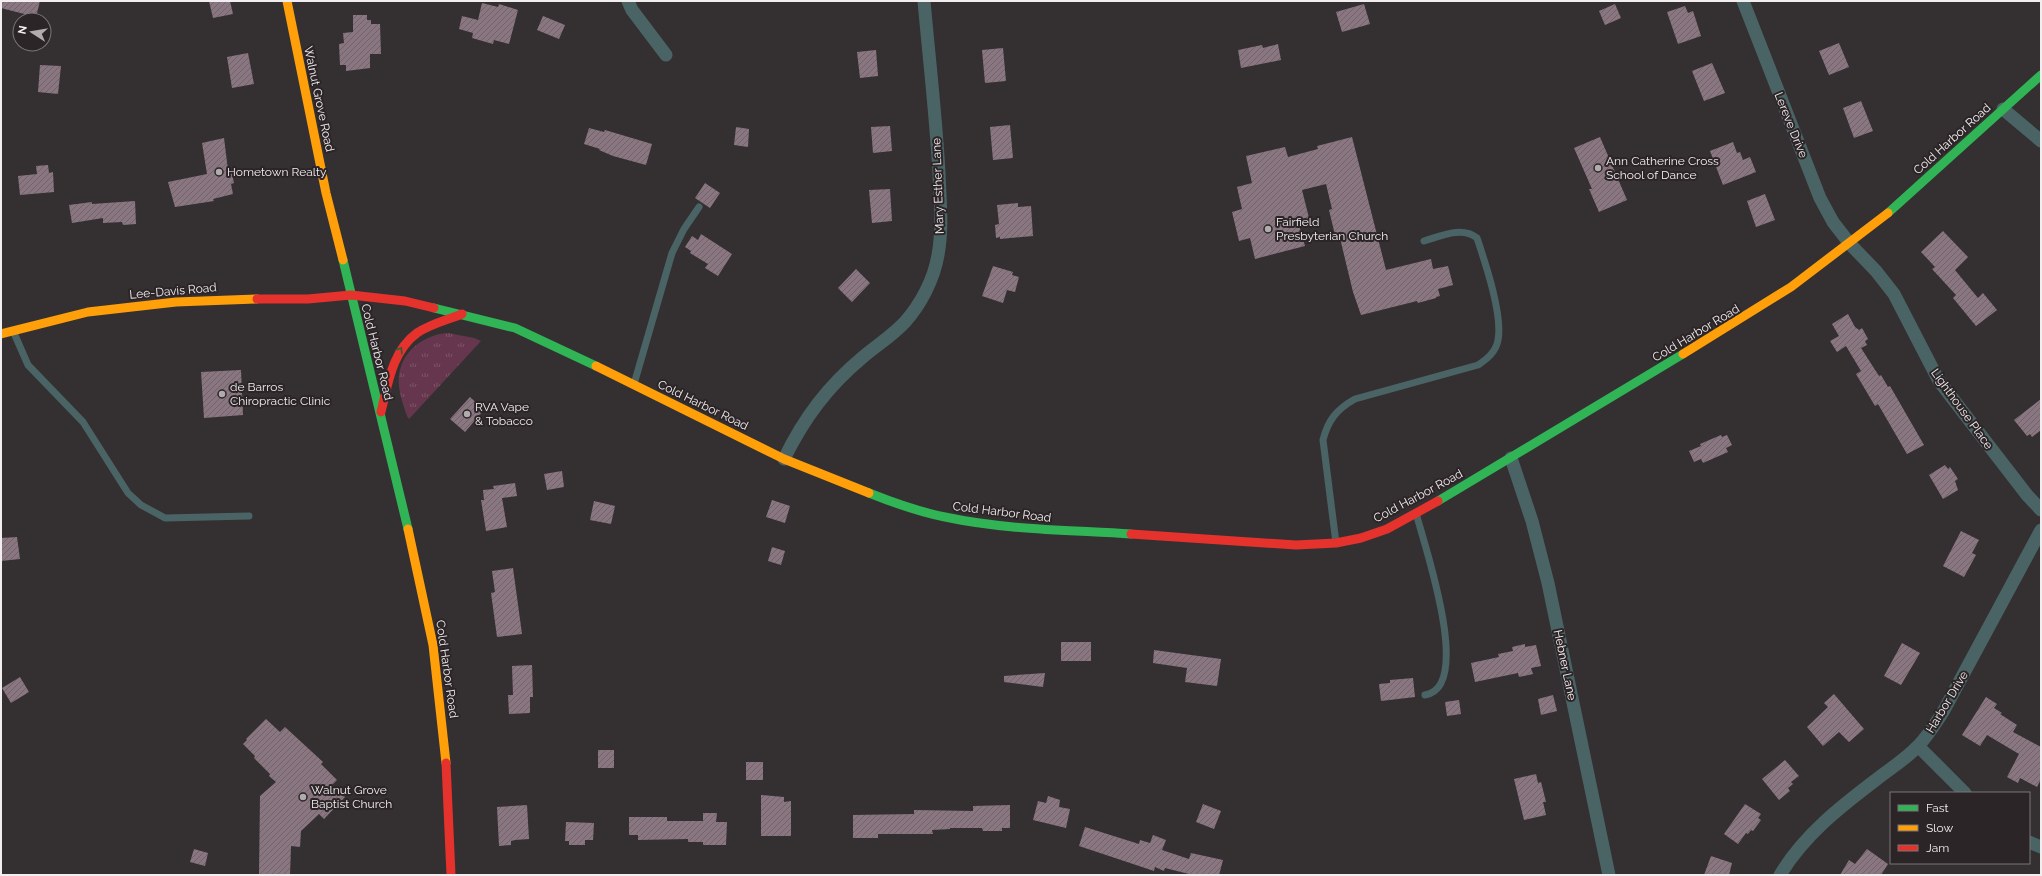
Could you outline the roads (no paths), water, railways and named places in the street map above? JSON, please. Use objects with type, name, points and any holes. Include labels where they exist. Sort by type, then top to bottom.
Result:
[{"type":"main road","name":"Walnut Grove Road","points":[[287,1],[326,193],[351,295]]},
{"type":"main road","name":"Cold Harbor Road","points":[[451,875],[446,767],[433,645],[420,579],[351,295],[405,301],[462,314],[521,330],[784,459],[903,506],[944,517],[977,523],[1046,530],[1296,545],[1336,543],[1362,538],[1387,528],[1416,513],[1511,458],[1743,318],[1791,287],[1850,244],[1883,217],[2041,74]]},
{"type":"main road","name":"Lee-Davis Road","points":[[1,334],[88,312],[168,303],[228,299],[308,299],[351,295]]},
{"type":"main road","points":[[380,414],[392,369],[402,347],[417,333],[462,314]]},
{"type":"street","points":[[628,1],[632,10],[666,55]]},
{"type":"street","name":"Mary Esther Lane","points":[[784,459],[797,433],[817,403],[836,380],[888,338],[905,322],[919,303],[932,278],[938,256],[942,229],[937,139],[924,1]]},
{"type":"street","name":"Lereve Drive","points":[[1743,1],[1820,198],[1833,222],[1850,244]]},
{"type":"street","points":[[2003,109],[2041,141]]},
{"type":"street","name":"Lighthouse Place","points":[[1850,244],[1876,271],[1894,294],[1939,381],[2027,496],[2041,510]]},
{"type":"street","name":"Hebner Lane","points":[[1511,458],[1532,521],[1548,583],[1609,875]]},
{"type":"street","name":"Harbor Drive","points":[[1780,875],[1792,856],[1805,840],[1827,820],[1918,746],[1944,712],[2041,530]]},
{"type":"street","points":[[1918,746],[1963,792]]},
{"type":"street","points":[[2030,842],[2041,847]]},
{"type":"lane","points":[[633,384],[672,253],[684,229],[698,207]]},
{"type":"lane","points":[[1336,543],[1323,440],[1326,427],[1333,415],[1343,405],[1355,399],[1478,365],[1490,355],[1498,340],[1499,329],[1494,299],[1477,238],[1470,233],[1462,231],[1424,241]]},
{"type":"lane","points":[[13,330],[28,365],[83,422],[128,493],[141,505],[165,518],[249,516]]},
{"type":"lane","points":[[1416,513],[1441,608],[1448,651],[1446,670],[1442,685],[1435,692],[1425,695]]},
{"type":"place","name":"Ann Catherine Cross School of Dance","points":[[1598,168]]},
{"type":"place","name":"Hometown Realty","points":[[219,172]]},
{"type":"place","name":"Fairfield Presbyterian Church","points":[[1268,229]]},
{"type":"place","name":"de Barros Chiropractic Clinic","points":[[222,394]]},
{"type":"place","name":"RVA Vape & Tobacco","points":[[467,414]]},
{"type":"place","name":"Walnut Grove Baptist Church","points":[[303,797]]}]
